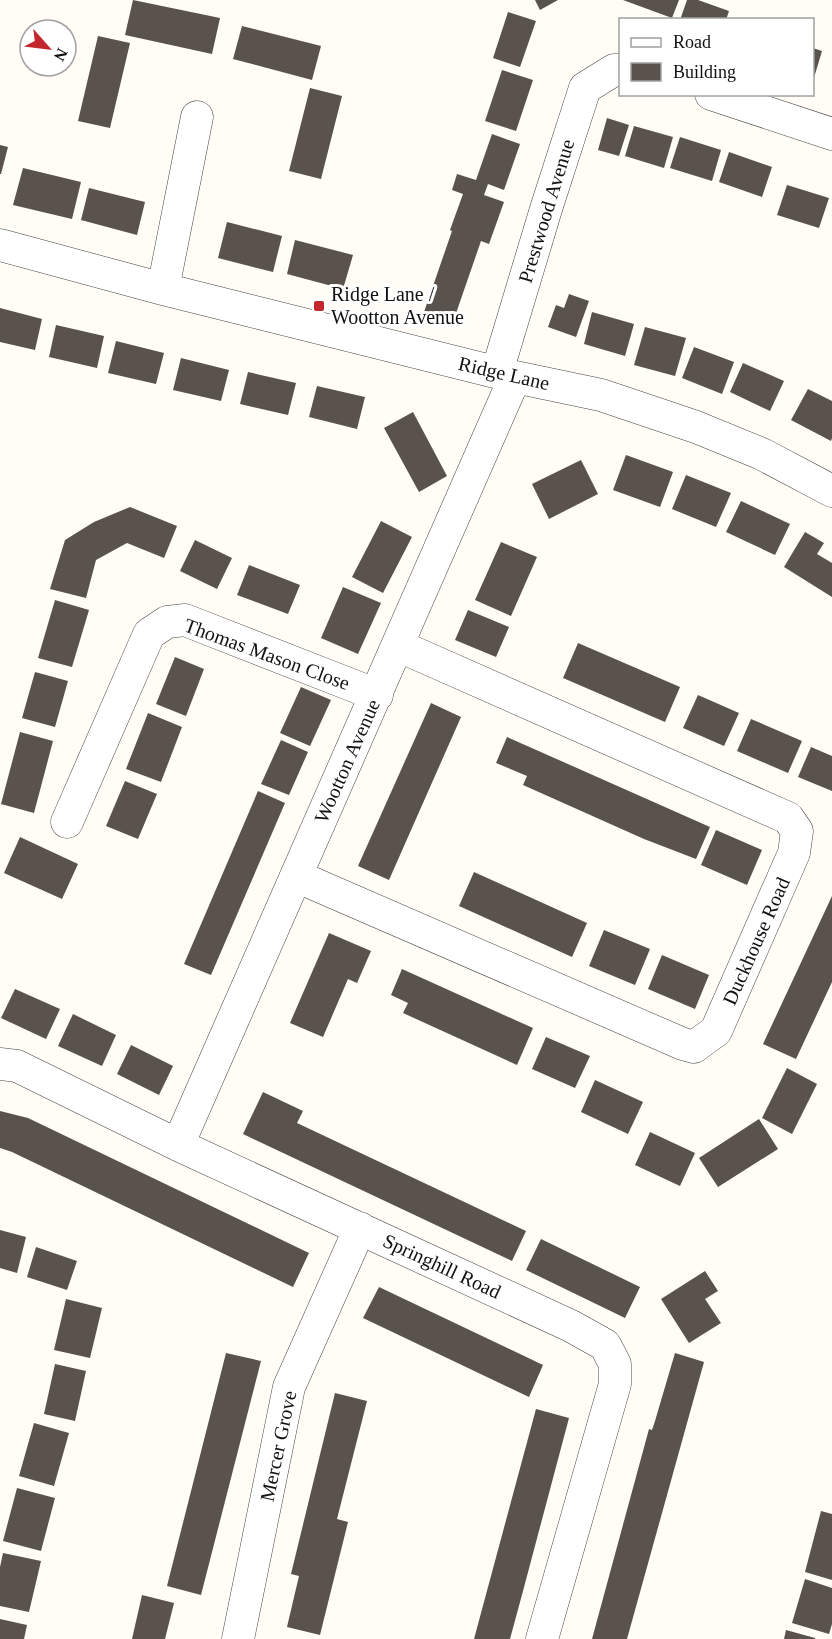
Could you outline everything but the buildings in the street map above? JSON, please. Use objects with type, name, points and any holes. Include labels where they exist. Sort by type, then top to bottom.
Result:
[{"type":"street","name":"Prestwood Avenue","points":[[506,375],[546,209],[585,88],[614,70],[619,70]]},
{"type":"street","points":[[717,96],[832,134]]},
{"type":"street","points":[[163,289],[197,117]]},
{"type":"street","name":"Ridge Lane","points":[[0,245],[163,289],[506,375],[601,395],[696,427],[762,454],[832,491]]},
{"type":"street","name":"Wootton Avenue","points":[[178,1145],[399,646],[506,375]]},
{"type":"street","name":"Thomas Mason Close","points":[[67,822],[149,634],[167,622],[185,620],[377,695]]},
{"type":"street","name":"Duckhouse Road","points":[[296,876],[683,1044],[694,1047],[716,1031],[794,853],[797,831],[788,818],[399,646]]},
{"type":"street","name":"Springhill Road","points":[[0,1064],[17,1066],[178,1145],[572,1326],[605,1345],[615,1365],[615,1384],[542,1639]]},
{"type":"street","name":"Mercer Grove","points":[[238,1639],[289,1387],[360,1228]]},
{"type":"place","name":"Ridge Lane / Wootton Avenue","points":[[319,306]]}]
